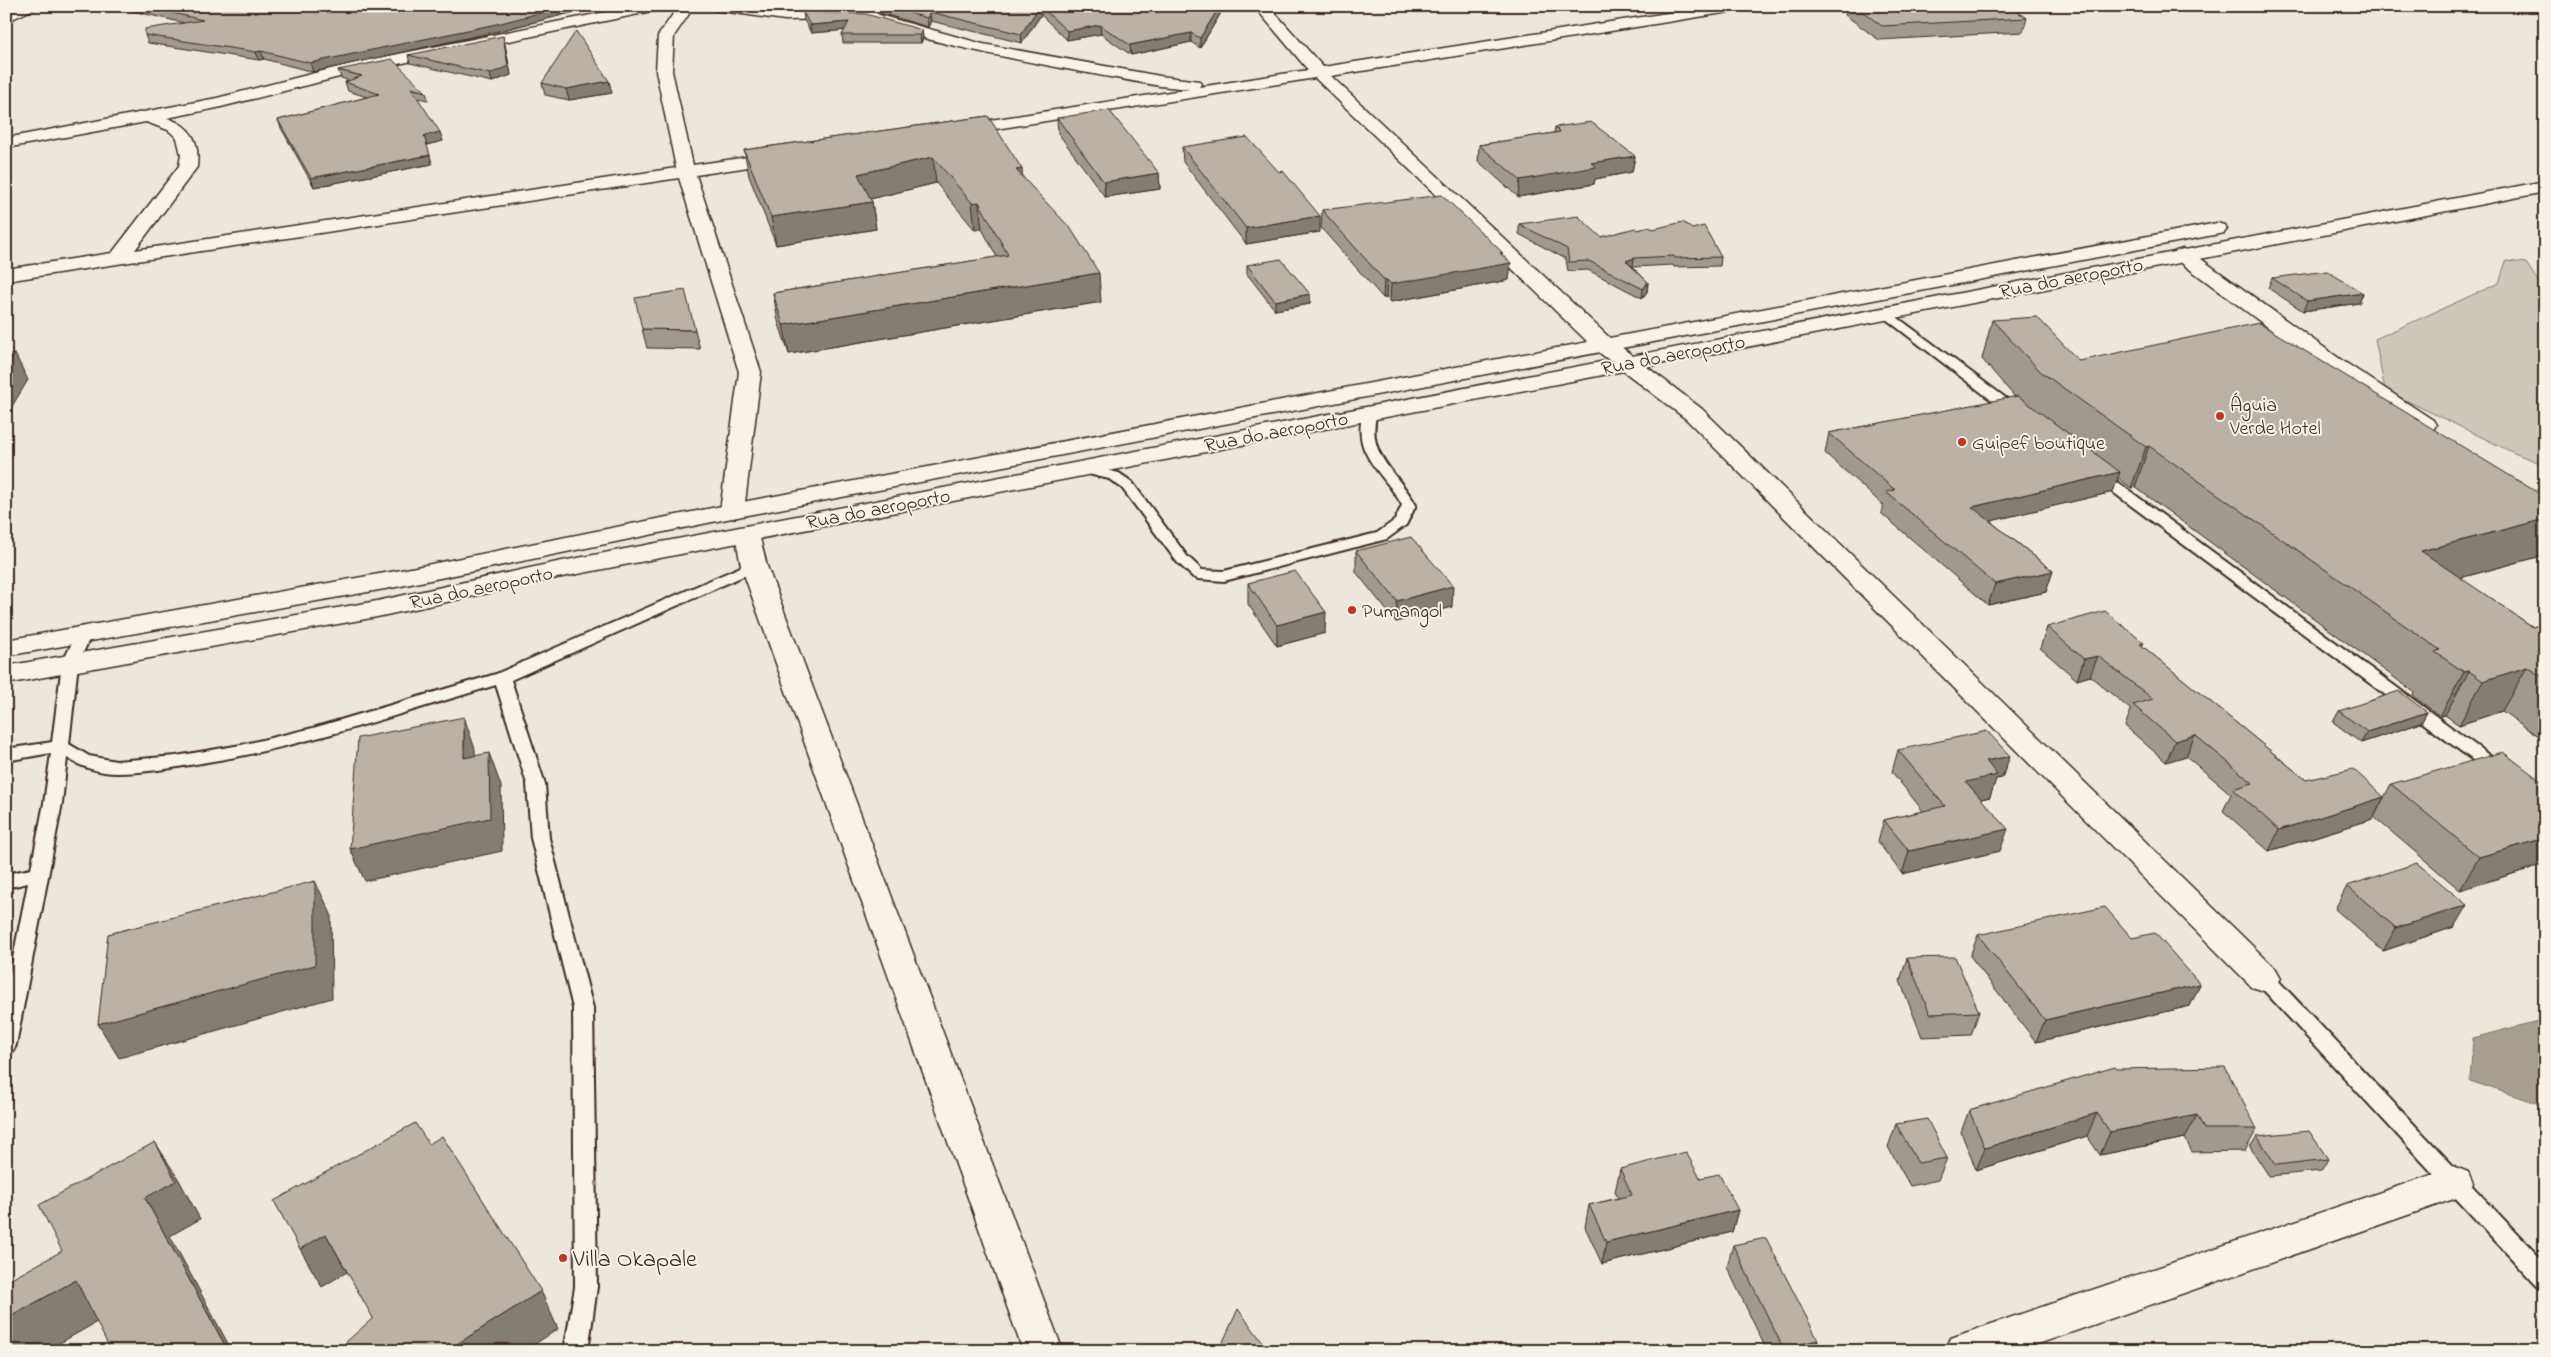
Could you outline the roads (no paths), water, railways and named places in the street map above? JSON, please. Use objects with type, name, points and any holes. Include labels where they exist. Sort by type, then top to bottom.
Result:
[{"type":"street","points":[[6,18],[33,6]]},
{"type":"street","points":[[6,143],[216,103],[354,68],[658,6]]},
{"type":"street","points":[[678,6],[681,14],[666,36],[664,71],[686,172],[750,372],[740,522],[754,566],[818,735],[1043,1351]]},
{"type":"street","points":[[714,6],[785,15],[842,14],[872,16],[981,48],[1160,81],[1234,88]]},
{"type":"street","points":[[856,6],[872,16]]},
{"type":"street","points":[[1261,6],[1321,74],[1604,345],[1694,414],[2264,978]]},
{"type":"street","points":[[1674,6],[1705,12]]},
{"type":"street","points":[[940,133],[1234,88],[1742,6]]},
{"type":"street","points":[[118,258],[188,167],[191,150],[185,136],[174,126],[146,116]]},
{"type":"street","points":[[6,275],[803,154]]},
{"type":"street","name":"Rua do aeroporto","points":[[6,675],[377,609],[557,570],[740,522],[1604,345],[2545,168]]},
{"type":"street","name":"Rua do aeroporto","points":[[6,648],[396,579],[1081,468],[2545,186]]},
{"type":"street","points":[[2183,255],[2332,364],[2438,434]]},
{"type":"street","points":[[1965,1351],[2455,1183]]},
{"type":"lane","points":[[1886,313],[2026,419]]},
{"type":"lane","points":[[1081,468],[1114,476],[1127,485],[1182,559],[1198,574],[1224,576],[1382,536],[1401,522],[1409,505],[1404,494],[1367,447],[1365,425],[1370,413]]},
{"type":"lane","points":[[2088,467],[2513,781]]},
{"type":"lane","points":[[6,755],[60,746],[84,761],[116,767],[176,762],[241,751],[316,733],[502,678],[754,566]]},
{"type":"lane","points":[[6,1044],[53,804],[70,664],[84,633]]},
{"type":"lane","points":[[502,678],[536,784],[540,838],[583,1008],[586,1288],[576,1351]]},
{"type":"lane","points":[[6,881],[40,874]]},
{"type":"lane","points":[[2264,978],[2545,1279]]},
{"type":"place","name":"Águia Verde Hotel","points":[[2220,416]]},
{"type":"place","name":"Guipef boutique","points":[[1962,442]]},
{"type":"place","name":"Pumangol","points":[[1352,610]]},
{"type":"place","name":"Villa Okapale","points":[[563,1258]]}]
